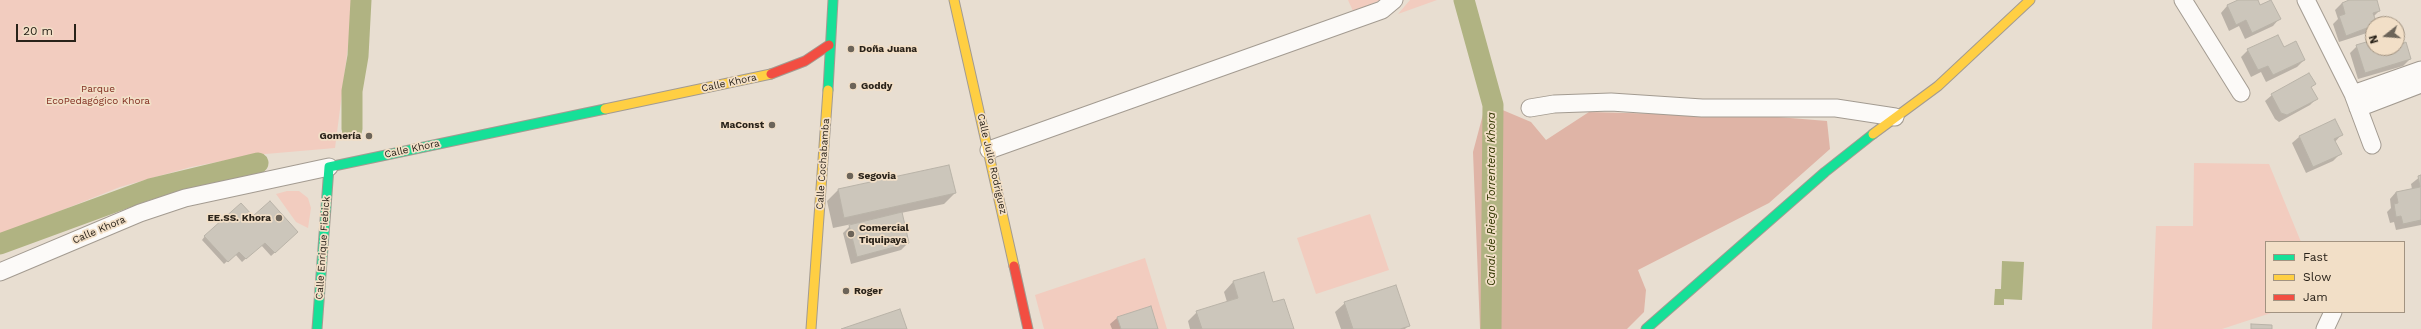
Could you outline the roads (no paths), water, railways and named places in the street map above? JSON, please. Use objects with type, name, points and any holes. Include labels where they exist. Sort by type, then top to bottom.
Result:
[{"type":"main road","name":"Calle Cochabamba","points":[[811,329],[833,0]]},
{"type":"main road","name":"Calle Julio Rodriguez","points":[[954,0],[989,150],[1028,329]]},
{"type":"main road","points":[[1646,329],[1808,187],[1895,117],[1938,86],[2030,0]]},
{"type":"main road","name":"Calle Khora","points":[[329,167],[781,72],[805,61],[829,45]]},
{"type":"main road","name":"Calle Enrique Fiebick","points":[[317,329],[329,167]]},
{"type":"street","points":[[989,150],[1382,10],[1394,0]]},
{"type":"street","points":[[2183,0],[2241,93]]},
{"type":"street","points":[[2306,0],[2355,101],[2372,145]]},
{"type":"street","points":[[2355,101],[2421,70]]},
{"type":"street","points":[[2355,101],[2421,84]]},
{"type":"street","points":[[1530,108],[1554,104],[1611,102],[1702,108],[1836,108],[1895,117]]},
{"type":"street","name":"Calle Khora","points":[[0,272],[140,213],[185,198],[329,167]]},
{"type":"street","points":[[2325,329],[2333,313]]},
{"type":"waterway","name":"Canal de Riego Torrentera Khora","points":[[352,129],[352,91],[358,56],[361,0]]},
{"type":"waterway","name":"Canal de Riego Torrentera Khora","points":[[1464,0],[1493,105],[1491,329]]},
{"type":"waterway","name":"Canal de Riego Torrentera Khora","points":[[0,244],[150,189],[258,163]]},
{"type":"place","name":"Doña Juana","points":[[851,49]]},
{"type":"place","name":"Goddy","points":[[853,86]]},
{"type":"place","name":"MaConst","points":[[772,125]]},
{"type":"place","name":"Gomería","points":[[369,136]]},
{"type":"place","name":"Segovia","points":[[850,176]]},
{"type":"place","name":"EE.SS. Khora","points":[[279,218]]},
{"type":"place","name":"Comercial Tiquipaya","points":[[851,234]]},
{"type":"place","name":"Roger","points":[[846,291]]},
{"type":"park label","name":"Parque EcoPedagógico Khora","points":[[98,94]]}]
